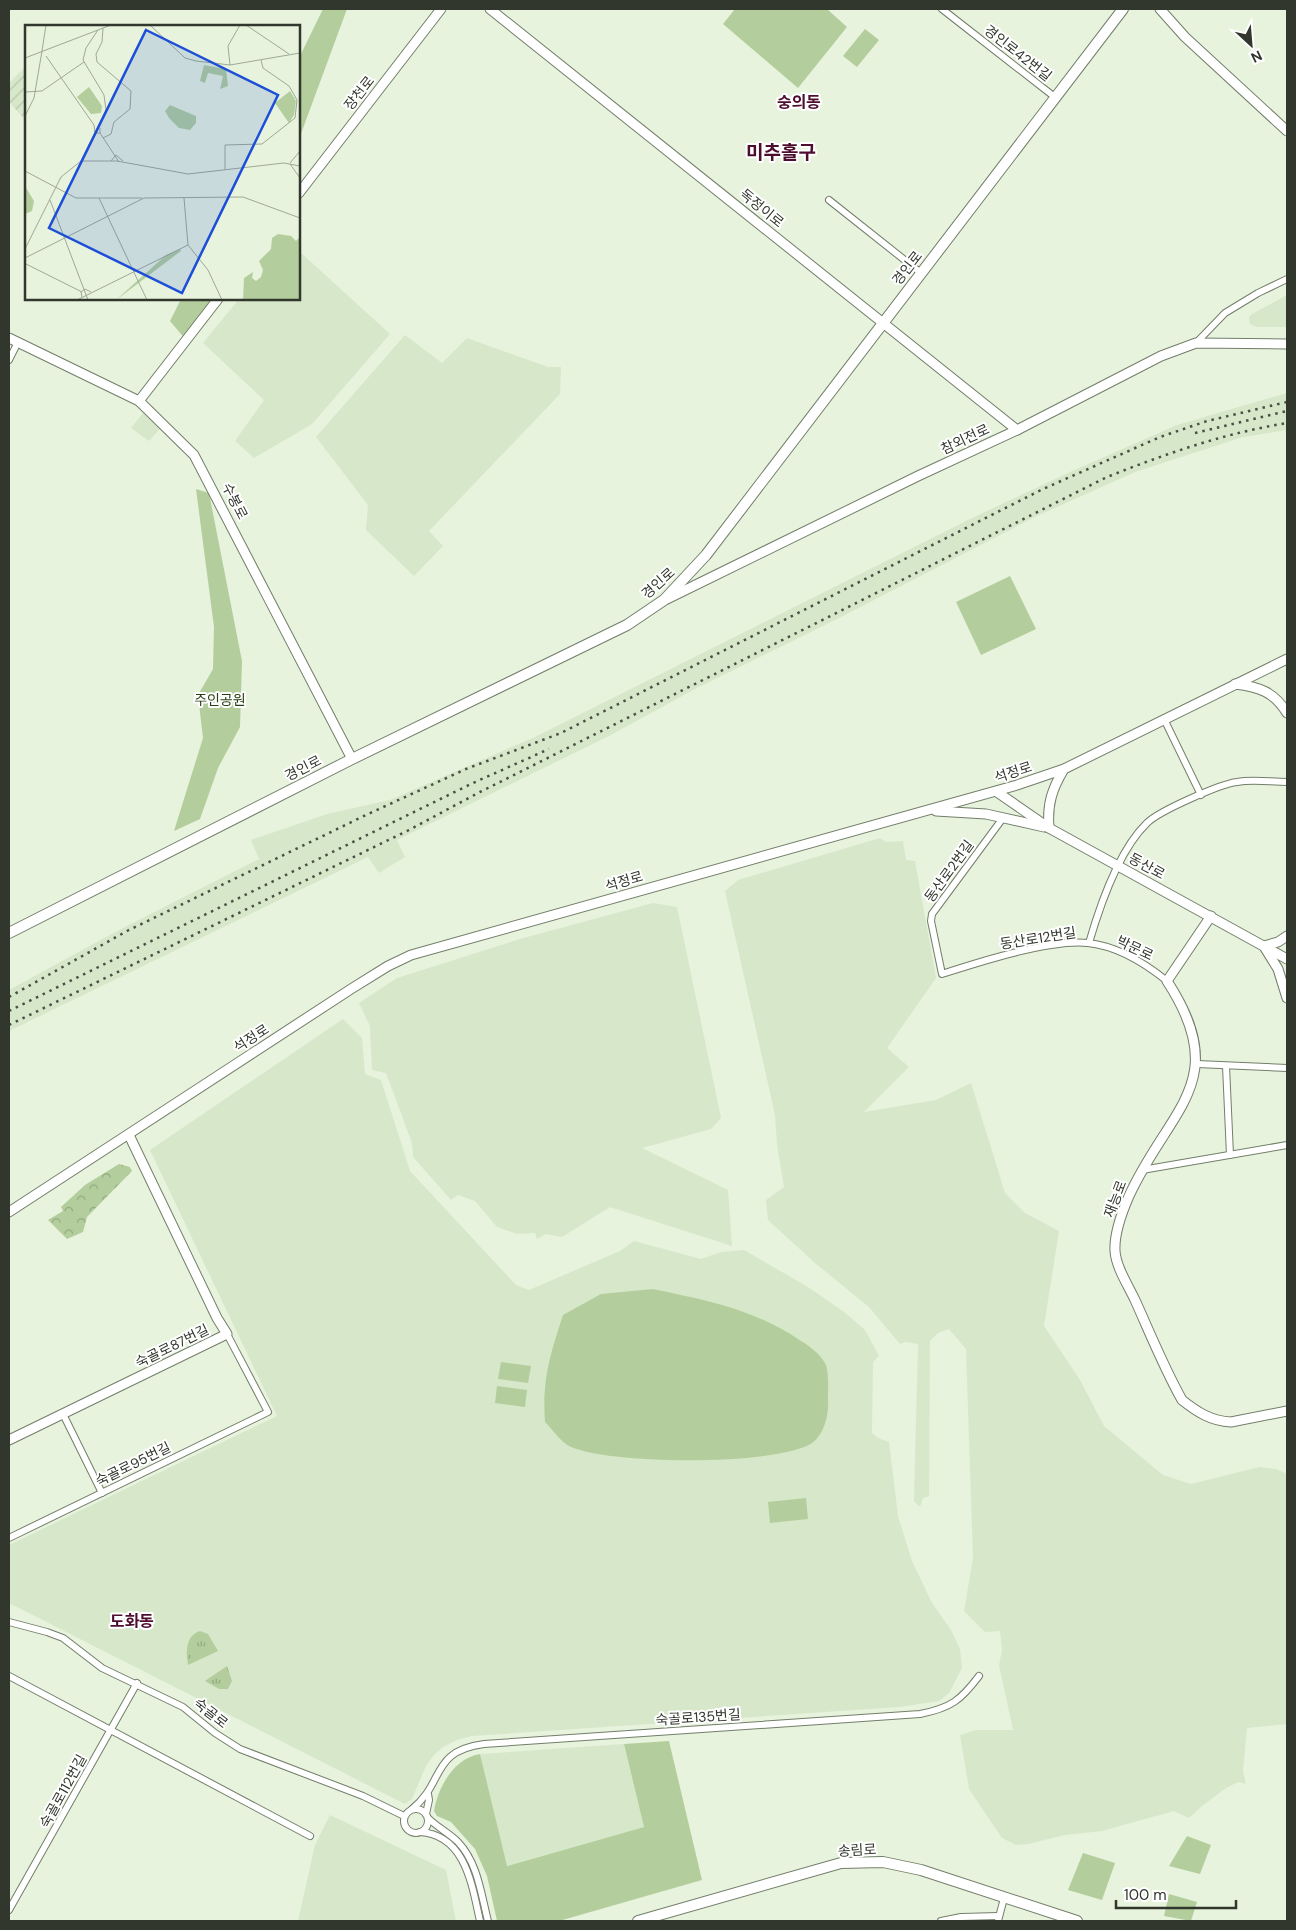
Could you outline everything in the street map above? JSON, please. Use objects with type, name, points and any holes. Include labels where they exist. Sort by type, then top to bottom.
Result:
[{"type":"main road","name":"경인로","points":[[9,933],[352,759],[627,625],[664,600],[706,555],[1123,9]]},
{"type":"main road","name":"송림로","points":[[638,1921],[667,1917],[841,1863],[883,1862],[911,1868],[1077,1921]]},
{"type":"street","name":"장천로","points":[[300,192],[441,9]]},
{"type":"street","name":"독정이로","points":[[490,9],[1017,430]]},
{"type":"street","name":"경인로42번길","points":[[942,9],[1056,98]]},
{"type":"street","points":[[1160,9],[1185,37],[1287,131]]},
{"type":"street","points":[[829,200],[921,273]]},
{"type":"street","points":[[1196,342],[1225,313],[1287,279]]},
{"type":"street","points":[[139,401],[217,300]]},
{"type":"street","name":"수봉로","points":[[9,338],[139,401],[194,455],[352,759]]},
{"type":"street","points":[[9,360],[18,342]]},
{"type":"street","name":"참외전로","points":[[664,600],[918,476],[1017,430],[1161,356],[1196,342],[1287,344]]},
{"type":"street","name":"석정로","points":[[9,1212],[358,984],[411,955],[925,810],[997,792],[1064,769],[1165,721],[1287,659]]},
{"type":"street","points":[[1235,684],[1266,690],[1273,695],[1287,713]]},
{"type":"street","points":[[1165,721],[1201,795]]},
{"type":"street","points":[[925,810],[970,812],[1049,828],[1048,805],[1051,793],[1064,769]]},
{"type":"street","name":"동산로12번길","points":[[942,974],[1011,954],[1057,945],[1089,943],[1098,911],[1118,866],[1136,837],[1151,819],[1201,795],[1240,781],[1287,782]]},
{"type":"street","name":"동산로","points":[[997,792],[1049,828],[1287,959]]},
{"type":"street","name":"동산로2번길","points":[[942,974],[931,921],[932,914],[1003,818]]},
{"type":"street","points":[[1167,981],[1211,916]]},
{"type":"street","points":[[1287,936],[1278,942],[1264,946],[1278,969],[1287,998]]},
{"type":"street","name":"박문로","points":[[1089,943],[1121,953],[1141,962],[1167,981]]},
{"type":"street","name":"재능로","points":[[1167,981],[1189,1020],[1197,1064],[1188,1095],[1142,1170],[1124,1208],[1115,1254],[1182,1400],[1201,1414],[1223,1422],[1287,1411]]},
{"type":"street","points":[[1197,1064],[1287,1068]]},
{"type":"street","points":[[1226,1066],[1226,1100],[1230,1155]]},
{"type":"street","name":"숙골로87번길","points":[[9,1440],[227,1334],[217,1318],[129,1135]]},
{"type":"street","points":[[1142,1170],[1287,1145]]},
{"type":"street","name":"숙골로95번길","points":[[9,1538],[268,1412],[227,1334]]},
{"type":"street","points":[[63,1414],[102,1492]]},
{"type":"street","name":"숙골로","points":[[9,1622],[55,1635],[71,1643],[102,1668],[137,1683],[183,1707],[215,1733],[246,1752],[363,1796],[404,1816],[404,1823],[407,1829],[413,1833],[420,1832],[438,1837],[458,1852],[470,1877],[480,1921]]},
{"type":"street","points":[[9,1676],[111,1732],[310,1836]]},
{"type":"street","name":"숙골로135번길","points":[[412,1809],[428,1794],[444,1761],[459,1751],[476,1745],[920,1714],[951,1705],[964,1696],[979,1676]]},
{"type":"street","name":"숙골로112번길","points":[[9,1910],[137,1683]]},
{"type":"street","name":"숙골로135번길","points":[[427,1816],[428,1794]]},
{"type":"street","points":[[404,1816],[412,1809],[422,1810],[458,1842],[468,1855],[475,1870],[488,1921]]},
{"type":"street","points":[[420,1832],[427,1824],[427,1816]]},
{"type":"street","points":[[941,1921],[961,1917],[999,1918],[1004,1898]]},
{"type":"shaded area","points":[[25,67],[25,120],[9,102],[9,83]]},
{"type":"shaded area","points":[[300,252],[390,334],[312,424],[254,458],[235,441],[264,400],[203,343],[238,300],[300,300]]},
{"type":"shaded area","points":[[1287,295],[1287,327],[1257,327],[1250,324],[1249,317],[1252,314]]},
{"type":"shaded area","points":[[405,335],[442,363],[467,338],[548,367],[561,367],[560,394],[429,531],[443,546],[414,576],[366,530],[368,505],[316,437]]},
{"type":"shaded area","points":[[1287,393],[1287,430],[1243,437],[1135,472],[1037,516],[843,616],[695,689],[609,736],[397,840],[405,857],[379,873],[368,857],[9,1031],[9,990],[119,930],[259,859],[251,840],[327,814],[390,800],[535,737],[970,519],[1070,472],[1177,425]]},
{"type":"shaded area","points":[[143,413],[160,429],[149,441],[131,428]]},
{"type":"shaded area","points":[[880,838],[886,842],[903,841],[906,860],[915,861],[936,978],[887,1048],[909,1067],[864,1112],[936,1100],[971,1083],[1005,1193],[1025,1213],[1059,1231],[1044,1326],[1080,1380],[1104,1426],[1163,1475],[1191,1484],[1260,1467],[1276,1469],[1287,1474],[1287,1724],[1247,1728],[1243,1771],[1246,1784],[1238,1782],[1226,1788],[1189,1818],[1174,1811],[1102,1831],[1065,1835],[1028,1844],[1016,1845],[1002,1838],[969,1789],[960,1735],[976,1730],[1013,1730],[999,1665],[1002,1650],[1000,1631],[985,1632],[964,1611],[973,1558],[966,1349],[949,1329],[938,1333],[930,1341],[929,1496],[923,1498],[920,1507],[914,1501],[918,1344],[906,1342],[900,1344],[869,1307],[815,1263],[768,1220],[766,1200],[784,1187],[777,1145],[775,1115],[725,891],[738,880]]},
{"type":"shaded area","points":[[653,903],[677,907],[721,1118],[711,1129],[642,1148],[728,1190],[732,1246],[610,1207],[562,1237],[546,1234],[537,1239],[535,1233],[517,1234],[497,1227],[475,1201],[458,1195],[451,1200],[413,1157],[412,1143],[386,1073],[372,1070],[370,1026],[359,1003],[397,978],[520,939]]},
{"type":"shaded area","points":[[343,1019],[362,1038],[365,1074],[381,1080],[410,1171],[516,1285],[529,1290],[620,1251],[634,1241],[701,1259],[721,1252],[744,1250],[808,1287],[844,1312],[865,1330],[879,1356],[873,1362],[872,1433],[878,1438],[889,1442],[898,1516],[912,1561],[932,1603],[951,1630],[960,1649],[962,1668],[949,1693],[939,1701],[900,1707],[472,1736],[457,1740],[443,1747],[434,1755],[426,1766],[412,1799],[405,1804],[9,1603],[9,1545],[277,1416],[150,1150]]},
{"type":"shaded area","points":[[624,1744],[644,1827],[506,1866],[480,1754]]},
{"type":"shaded area","points":[[330,1815],[446,1870],[456,1921],[298,1921],[315,1845]]},
{"type":"green space","points":[[323,9],[347,9],[300,136],[300,56]]},
{"type":"green space","points":[[735,9],[827,9],[847,27],[798,88],[723,24]]},
{"type":"green space","points":[[865,29],[879,40],[857,67],[843,56]]},
{"type":"green space","points":[[180,300],[216,300],[186,340],[170,321]]},
{"type":"green space","name":"주인공원","points":[[196,489],[209,493],[242,661],[240,727],[218,768],[200,819],[174,831],[203,738],[198,695],[213,669],[214,627]]},
{"type":"green space","points":[[1010,576],[1036,629],[981,655],[956,602]]},
{"type":"green space","points":[[119,1164],[130,1167],[132,1171],[87,1217],[83,1232],[67,1239],[48,1220],[63,1211],[61,1207],[85,1185]]},
{"type":"green space","points":[[653,1289],[728,1307],[764,1320],[806,1344],[818,1354],[824,1361],[827,1369],[828,1405],[823,1429],[816,1439],[812,1443],[793,1451],[765,1456],[692,1460],[618,1457],[589,1452],[569,1446],[562,1441],[545,1422],[544,1407],[548,1368],[563,1315],[601,1294]]},
{"type":"green space","points":[[501,1362],[531,1366],[528,1383],[498,1379]]},
{"type":"green space","points":[[497,1386],[527,1390],[525,1407],[495,1403]]},
{"type":"green space","points":[[806,1498],[808,1519],[770,1523],[768,1502]]},
{"type":"green space","points":[[200,1631],[208,1634],[218,1651],[188,1665],[187,1650],[189,1641],[195,1633]]},
{"type":"green space","points":[[227,1666],[232,1681],[228,1689],[219,1689],[205,1681]]},
{"type":"green space","points":[[669,1741],[702,1880],[559,1921],[497,1921],[487,1876],[475,1849],[451,1822],[437,1816],[434,1811],[443,1783],[455,1767],[462,1761],[480,1754],[507,1866],[644,1827],[624,1744]]},
{"type":"green space","points":[[1187,1836],[1211,1845],[1200,1874],[1169,1866]]},
{"type":"green space","points":[[1083,1853],[1115,1863],[1102,1900],[1068,1890]]},
{"type":"green space","points":[[1169,1894],[1197,1902],[1191,1921],[1164,1916]]},
{"type":"railway","points":[[9,997],[127,931],[366,815],[466,769],[561,733],[1043,489],[1160,437],[1207,421],[1287,402]]},
{"type":"railway","points":[[1195,433],[1287,411]]},
{"type":"railway","points":[[9,1025],[409,830],[478,793],[1107,477],[1196,445],[1241,432],[1287,423]]},
{"type":"railway","points":[[9,1011],[473,783],[549,749]]},
{"type":"district","name":"숭의동","points":[[799,102]]},
{"type":"district","name":"미추홀구","points":[[781,152]]},
{"type":"district","name":"도화동","points":[[132,1621]]}]
